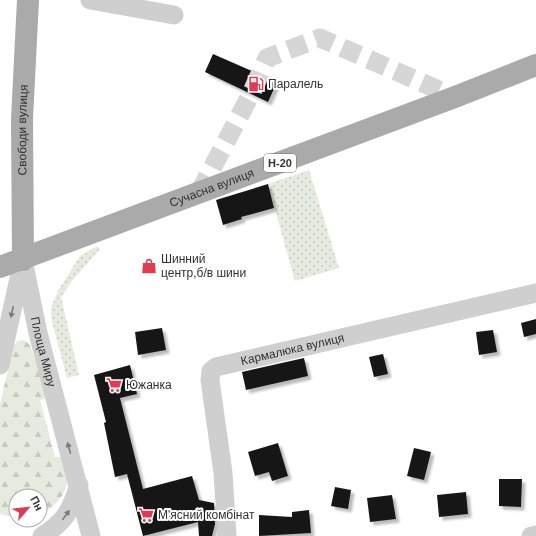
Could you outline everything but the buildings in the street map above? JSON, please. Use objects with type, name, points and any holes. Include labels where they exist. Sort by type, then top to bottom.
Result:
[{"type":"main road","name":"Свободи вулиця","points":[[22,260],[22,119],[28,0]]},
{"type":"main road","name":"Сучасна вулиця","points":[[22,260],[448,100],[536,65]]},
{"type":"main road","name":"Н-20","points":[[0,267],[22,260]]},
{"type":"street","points":[[90,0],[174,15]]},
{"type":"street","name":"Площа Миру","points":[[0,365],[22,260]]},
{"type":"street","name":"Площа Миру","points":[[22,260],[38,333],[90,531]]},
{"type":"street","name":"Кармалюка вулиця","points":[[227,536],[223,473],[210,380],[211,371],[216,367],[536,292]]},
{"type":"street","points":[[42,536],[57,527],[70,512],[79,485]]},
{"type":"street","points":[[531,536],[536,535]]},
{"type":"green space","points":[[309,170],[339,268],[295,281],[268,184]]},
{"type":"green space","points":[[97,246],[100,249],[72,281],[61,297],[79,375],[67,378],[51,318],[51,307],[58,291],[80,256]]},
{"type":"green space","points":[[24,340],[30,345],[48,398],[40,400],[55,457],[65,457],[68,476],[67,484],[61,498],[48,510],[48,488],[8,488],[8,516],[0,514],[0,404],[14,345],[18,341]]},
{"type":"tunnel","points":[[199,193],[251,94],[267,58],[320,38],[455,97]]},
{"type":"place","name":"Паралель","points":[[256,84]]},
{"type":"place","name":"Шинний центр,б/в шини","points":[[149,266]]},
{"type":"place","name":"Южанка","points":[[114,385]]},
{"type":"place","name":"М'ясний комбінат","points":[[146,515]]}]
